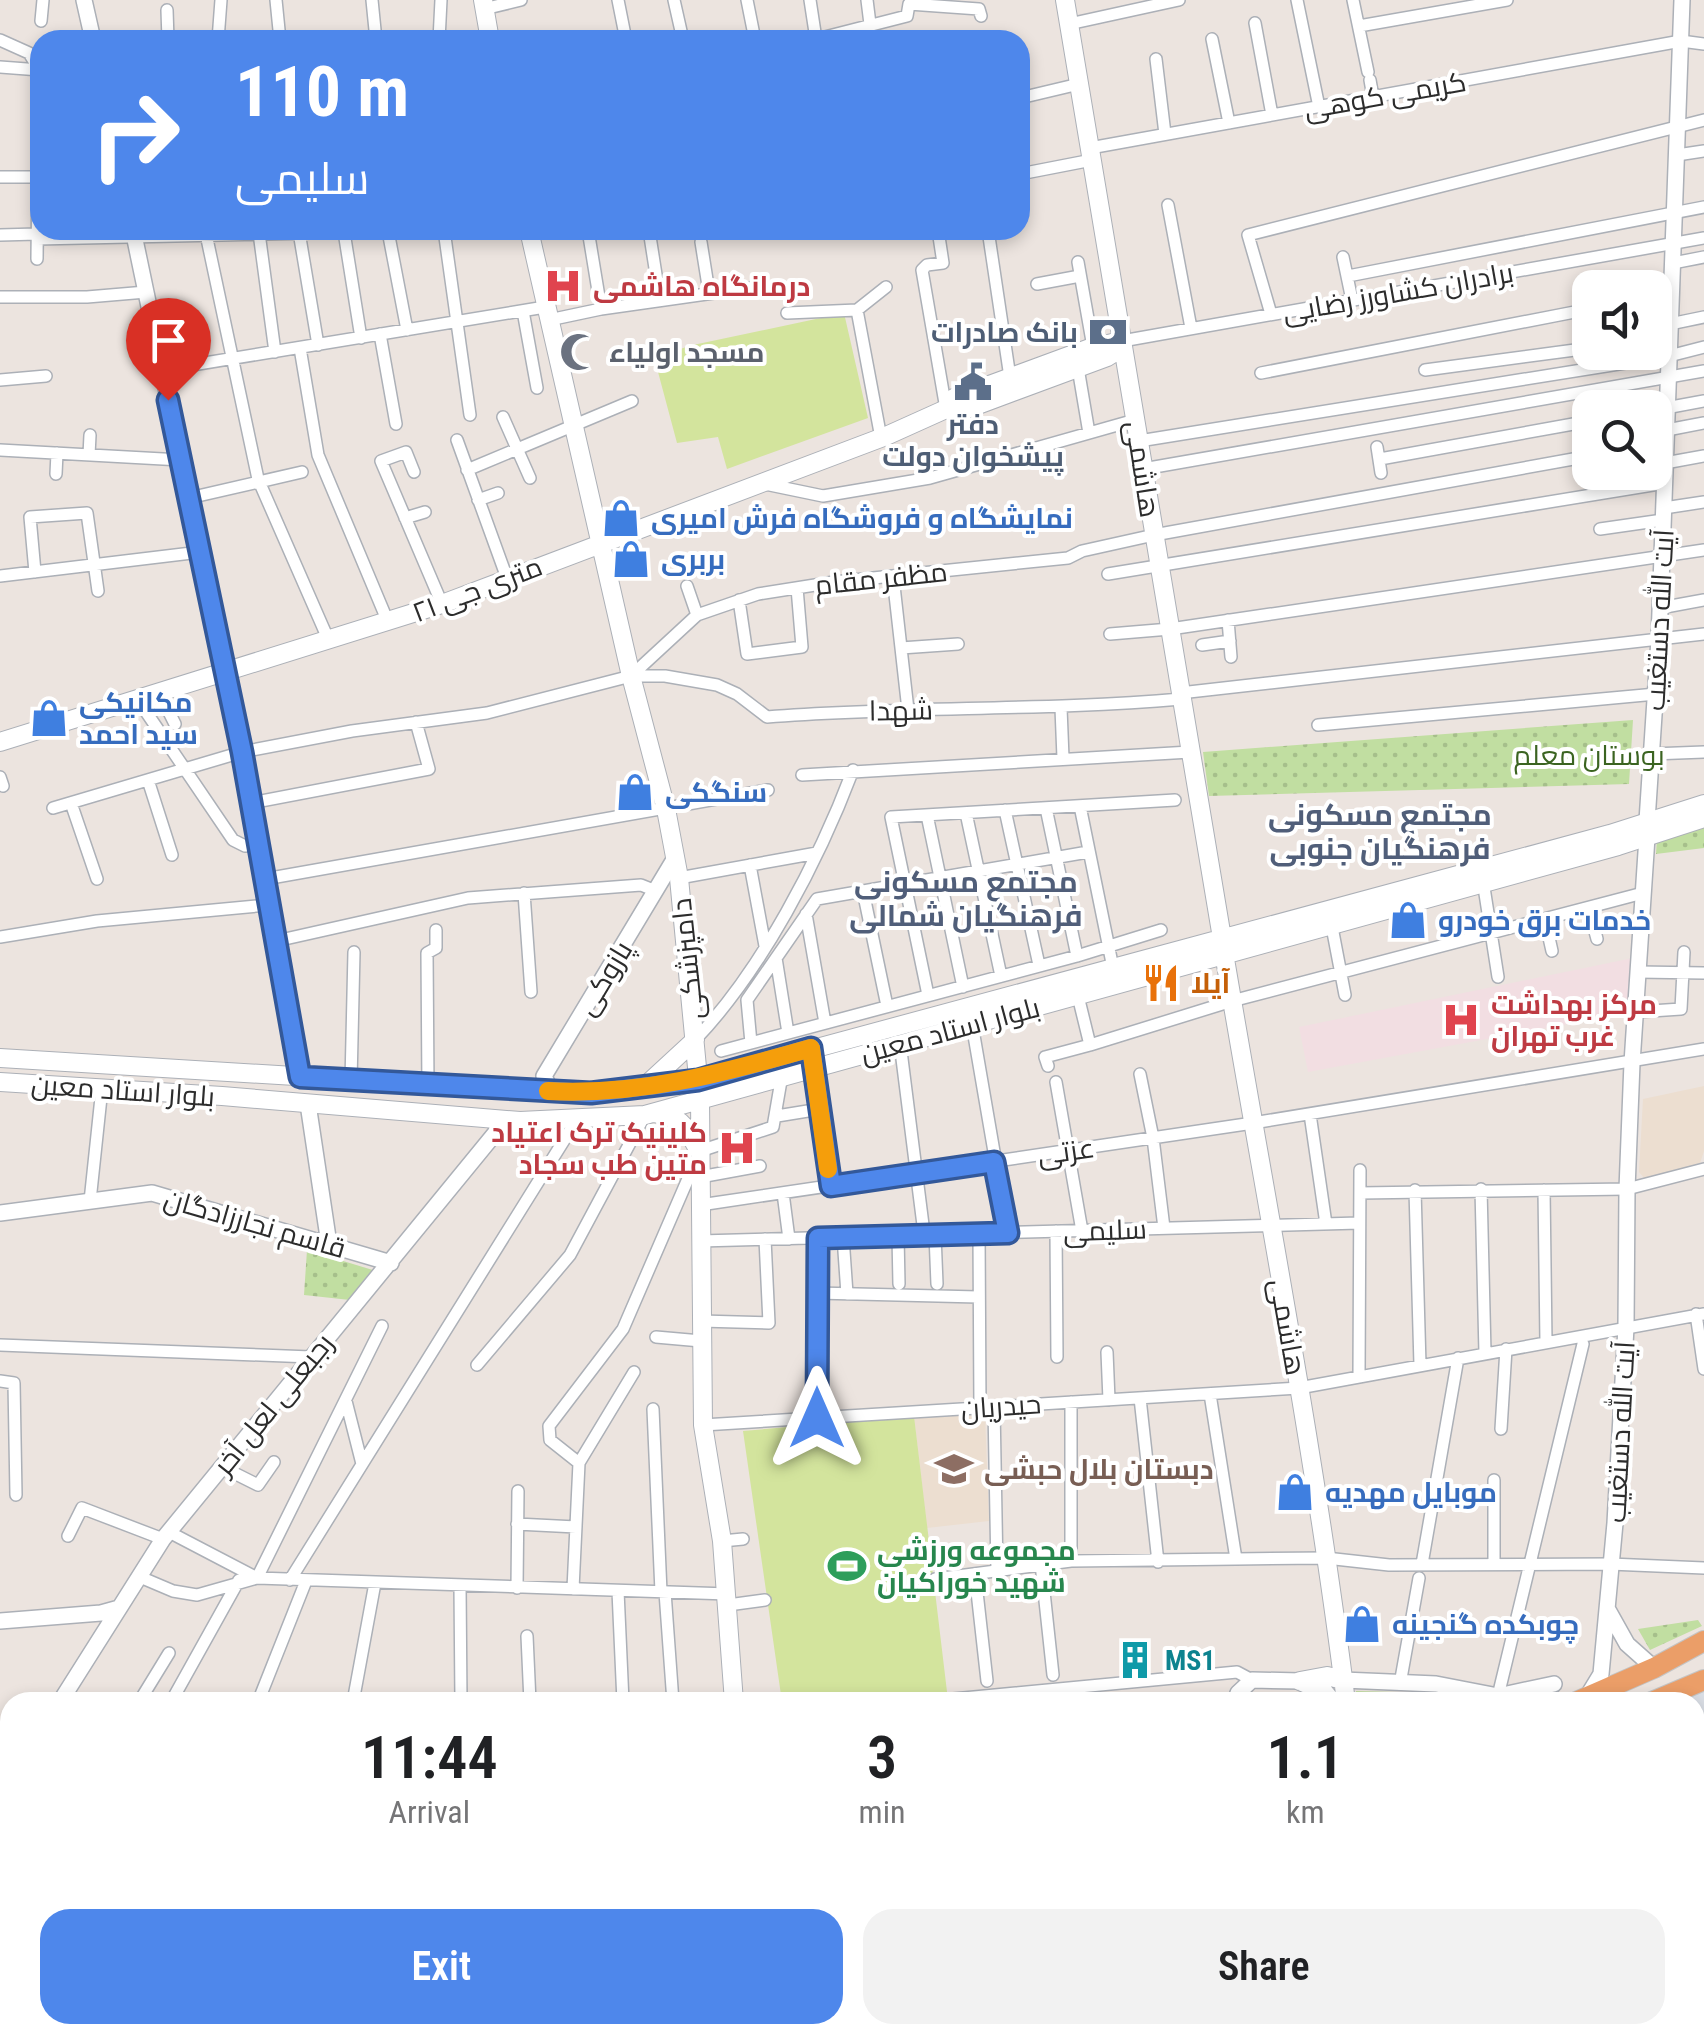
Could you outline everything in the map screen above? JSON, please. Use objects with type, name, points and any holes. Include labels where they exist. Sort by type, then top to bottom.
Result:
[{"type":"highway","points":[[1600,1692],[1704,1641]]},
{"type":"highway","points":[[1676,1692],[1704,1680]]},
{"type":"main road","name":"هاشمی","points":[[1065,0],[1299,1388],[1345,1692]]},
{"type":"main road","points":[[483,4],[488,30]]},
{"type":"main road","name":"دامپزشکی","points":[[531,240],[573,428],[591,464],[602,541],[679,878],[699,1089],[703,1425],[722,1541],[733,1692]]},
{"type":"main road","name":"۲۱ متری جی","points":[[1011,384],[1093,347],[1122,340]]},
{"type":"main road","name":"۲۱ متری جی","points":[[0,742],[442,604],[880,438],[946,409],[954,398],[1078,368],[1116,352],[1122,340]]},
{"type":"main road","name":"بلوار استاد معین","points":[[0,1082],[506,1120],[576,1121],[649,1114],[699,1089],[1113,968],[1332,926],[1484,882],[1647,829],[1704,804]]},
{"type":"main road","name":"بلوار استاد معین","points":[[0,1058],[586,1094],[643,1088],[699,1089],[782,1075],[812,1057],[900,1043],[1078,996],[1223,946],[1610,834],[1704,818]]},
{"type":"main road","points":[[643,1088],[695,1040]]},
{"type":"main road","points":[[162,1092],[178,1087],[179,1076],[170,1070]]},
{"type":"main road","points":[[222,1096],[210,1090],[207,1079],[215,1073],[227,1072]]},
{"type":"main road","points":[[576,1121],[603,1108],[600,1098],[586,1094]]},
{"type":"main road","points":[[649,1114],[680,1120],[700,1152]]},
{"type":"main road","points":[[1300,1681],[1327,1676],[1343,1680]]},
{"type":"main road","points":[[1300,1681],[1323,1692]]},
{"type":"street","points":[[40,22],[43,0]]},
{"type":"street","points":[[67,0],[84,1],[90,30]]},
{"type":"street","points":[[219,30],[221,0]]},
{"type":"street","points":[[276,0],[279,30]]},
{"type":"street","points":[[372,0],[375,30]]},
{"type":"street","points":[[440,30],[442,0]]},
{"type":"street","points":[[483,4],[521,0]]},
{"type":"street","points":[[618,0],[624,30]]},
{"type":"street","points":[[674,0],[681,30]]},
{"type":"street","points":[[748,0],[753,30]]},
{"type":"street","points":[[810,0],[814,30]]},
{"type":"street","points":[[867,0],[871,30]]},
{"type":"street","points":[[1069,24],[1179,0]]},
{"type":"street","points":[[1297,0],[1318,107]]},
{"type":"street","points":[[1353,0],[1373,97]]},
{"type":"street","points":[[1359,26],[1468,3],[1506,0]]},
{"type":"street","name":"آیت الله دستغیب","points":[[1670,270],[1682,0]]},
{"type":"street","points":[[878,30],[908,16],[909,4],[979,9],[982,16]]},
{"type":"street","points":[[168,10],[168,30]]},
{"type":"street","points":[[1255,23],[1272,115]]},
{"type":"street","points":[[1212,39],[1229,123]]},
{"type":"street","points":[[0,40],[30,55]]},
{"type":"street","name":"کریمی کوهی","points":[[1030,171],[1165,134],[1681,41],[1704,44]]},
{"type":"street","points":[[1156,59],[1165,134]]},
{"type":"street","points":[[0,67],[30,69]]},
{"type":"street","points":[[1030,96],[1079,84]]},
{"type":"street","points":[[1271,314],[1248,235],[1704,120]]},
{"type":"street","points":[[1676,155],[1704,151]]},
{"type":"street","points":[[0,178],[30,177]]},
{"type":"street","points":[[1168,205],[1191,328]]},
{"type":"street","points":[[1348,276],[1704,207]]},
{"type":"street","points":[[0,234],[30,236]]},
{"type":"street","name":"برادران کشاورز رضایی","points":[[1122,340],[1704,238]]},
{"type":"street","points":[[37,240],[37,259]]},
{"type":"street","points":[[135,240],[242,752],[300,1077]]},
{"type":"street","points":[[207,240],[230,359],[260,482],[329,641]]},
{"type":"street","points":[[260,240],[274,352]]},
{"type":"street","points":[[301,240],[318,345]]},
{"type":"street","points":[[338,240],[361,338]]},
{"type":"street","points":[[390,240],[406,330]]},
{"type":"street","points":[[446,240],[470,416]]},
{"type":"street","points":[[590,240],[601,309]]},
{"type":"street","points":[[651,240],[660,300]]},
{"type":"street","points":[[940,240],[943,262],[924,266],[946,409]]},
{"type":"street","points":[[989,240],[1011,384]]},
{"type":"street","points":[[701,242],[709,292]]},
{"type":"street","points":[[1343,257],[1352,300]]},
{"type":"street","points":[[1672,262],[1704,257]]},
{"type":"street","points":[[1078,262],[1093,347]]},
{"type":"street","points":[[1036,284],[1080,276]]},
{"type":"street","points":[[787,312],[857,310],[886,287]]},
{"type":"street","points":[[162,370],[524,311],[547,314],[601,309],[750,288]]},
{"type":"street","points":[[0,298],[146,292]]},
{"type":"street","points":[[857,310],[880,438]]},
{"type":"street","points":[[524,311],[538,388]]},
{"type":"street","points":[[1261,373],[1572,313]]},
{"type":"street","points":[[1672,331],[1704,317]]},
{"type":"street","points":[[380,334],[396,424]]},
{"type":"street","points":[[300,348],[318,455],[388,622]]},
{"type":"street","points":[[1672,355],[1704,348]]},
{"type":"street","points":[[1425,370],[1572,350]]},
{"type":"street","points":[[1078,368],[1088,433]]},
{"type":"street","points":[[1139,442],[1583,370]]},
{"type":"street","name":"آیت الله دستغیب","points":[[1665,390],[1668,370]]},
{"type":"street","points":[[1143,469],[1704,371]]},
{"type":"street","points":[[0,380],[46,376]]},
{"type":"street","points":[[467,470],[632,401]]},
{"type":"street","points":[[1672,407],[1704,401]]},
{"type":"street","points":[[503,416],[530,478]]},
{"type":"street","points":[[758,483],[823,496],[930,478],[1135,420]]},
{"type":"street","points":[[1672,435],[1704,423]]},
{"type":"street","points":[[1381,473],[1379,453],[1572,425]]},
{"type":"street","points":[[89,455],[90,435]]},
{"type":"street","points":[[456,440],[507,578]]},
{"type":"street","points":[[0,450],[181,460]]},
{"type":"street","points":[[414,472],[406,452],[380,461],[442,604]]},
{"type":"street","points":[[56,474],[57,453]]},
{"type":"street","points":[[1672,463],[1704,456]]},
{"type":"street","name":"مظفر مقام","points":[[631,676],[697,615],[739,600],[797,588],[1068,558],[1082,551],[1154,535],[1572,459]]},
{"type":"street","points":[[189,498],[302,472]]},
{"type":"street","points":[[1108,574],[1621,490]]},
{"type":"street","name":"آیت الله دستغیب","points":[[1588,1692],[1601,1674],[1626,1327],[1632,1063],[1656,694],[1664,490]]},
{"type":"street","points":[[478,500],[498,493]]},
{"type":"street","points":[[1600,529],[1704,502]]},
{"type":"street","points":[[405,518],[425,512]]},
{"type":"street","points":[[35,572],[30,517],[87,513],[98,592]]},
{"type":"street","points":[[1110,634],[1170,629],[1704,550]]},
{"type":"street","points":[[0,576],[200,552]]},
{"type":"street","points":[[893,577],[908,710]]},
{"type":"street","points":[[688,586],[697,615]]},
{"type":"street","points":[[739,600],[748,654],[802,647],[797,588]]},
{"type":"street","points":[[1660,608],[1704,600]]},
{"type":"street","points":[[1228,620],[1232,657]]},
{"type":"street","name":"شهدا","points":[[631,676],[666,676],[717,685],[737,694],[767,717],[1061,708],[1704,634]]},
{"type":"street","points":[[1202,645],[1230,641]]},
{"type":"street","points":[[901,648],[958,644]]},
{"type":"street","points":[[54,808],[242,752],[474,715],[631,676]]},
{"type":"street","points":[[160,694],[175,724]]},
{"type":"street","points":[[1318,726],[1656,694]]},
{"type":"street","points":[[138,700],[236,844],[259,845]]},
{"type":"street","points":[[1061,708],[1063,758]]},
{"type":"street","points":[[251,803],[429,770],[416,722]]},
{"type":"street","points":[[802,775],[1190,752]]},
{"type":"street","points":[[1652,754],[1704,752]]},
{"type":"street","points":[[695,1040],[713,1021],[765,946],[817,853],[853,770]]},
{"type":"street","points":[[148,780],[172,855]]},
{"type":"street","points":[[265,880],[768,790]]},
{"type":"street","points":[[928,995],[891,818],[1175,800]]},
{"type":"street","points":[[71,803],[97,879]]},
{"type":"street","points":[[1080,806],[1113,968]]},
{"type":"street","points":[[1046,808],[1077,956]]},
{"type":"street","points":[[1005,810],[1038,965]]},
{"type":"street","points":[[966,813],[1000,976]]},
{"type":"street","points":[[927,815],[962,987]]},
{"type":"street","points":[[751,1043],[746,1000],[817,899],[1088,852]]},
{"type":"street","points":[[679,878],[817,853]]},
{"type":"street","name":"پازوکی","points":[[560,1092],[548,1085],[544,1076],[675,858]]},
{"type":"street","points":[[750,865],[765,946]]},
{"type":"street","points":[[1484,882],[1498,977]]},
{"type":"street","points":[[276,942],[454,900],[641,885],[652,889],[654,895]]},
{"type":"street","points":[[863,891],[887,1006]]},
{"type":"street","points":[[524,892],[530,992]]},
{"type":"street","points":[[1048,1066],[1045,1057],[1232,1001],[1643,893]]},
{"type":"street","points":[[0,937],[98,920],[268,905]]},
{"type":"street","points":[[1589,909],[1597,939]]},
{"type":"street","points":[[806,913],[826,1023]]},
{"type":"street","points":[[1545,920],[1552,951]]},
{"type":"street","points":[[1332,926],[1345,994]]},
{"type":"street","points":[[428,1086],[428,953],[436,948],[436,930]]},
{"type":"street","points":[[721,1051],[1161,930]]},
{"type":"street","points":[[351,1081],[354,952]]},
{"type":"street","points":[[1636,1012],[1681,1009],[1684,952]]},
{"type":"street","points":[[776,958],[788,1033]]},
{"type":"street","points":[[1638,972],[1704,973]]},
{"type":"street","points":[[1078,996],[1090,1045]]},
{"type":"street","points":[[972,1024],[1008,1233]]},
{"type":"street","points":[[900,1043],[923,1226]]},
{"type":"street","name":"عزتی","points":[[700,1205],[1253,1124],[1704,1049]]},
{"type":"street","points":[[812,1057],[831,1186]]},
{"type":"street","points":[[1140,1074],[1164,1228]]},
{"type":"street","points":[[579,1463],[550,1440],[550,1426],[623,1330],[700,1152],[773,1127],[782,1075]]},
{"type":"street","points":[[1056,1082],[1082,1231]]},
{"type":"street","points":[[90,1201],[102,1088]]},
{"type":"street","points":[[308,1104],[329,1244]]},
{"type":"street","points":[[777,1116],[820,1109]]},
{"type":"street","points":[[477,1365],[570,1255],[649,1114]]},
{"type":"street","points":[[1310,1114],[1326,1224]]},
{"type":"street","name":"رجبعلی لعل آخر","points":[[66,1692],[166,1535],[506,1120]]},
{"type":"street","points":[[290,1580],[576,1121]]},
{"type":"street","points":[[700,1177],[760,1166]]},
{"type":"street","points":[[1360,1193],[1627,1189],[1704,1169],[1704,1187]]},
{"type":"street","points":[[1359,1377],[1360,1170]]},
{"type":"street","points":[[1415,1190],[1420,1366]]},
{"type":"street","points":[[1481,1190],[1485,1353]]},
{"type":"street","points":[[1544,1190],[1546,1342]]},
{"type":"street","points":[[783,1193],[789,1239]]},
{"type":"street","name":"قاسم نجارزادگان","points":[[0,1213],[152,1194],[391,1263]]},
{"type":"street","name":"سلیمی","points":[[700,1241],[1359,1223]]},
{"type":"street","points":[[1056,1232],[1057,1357]]},
{"type":"street","points":[[979,1234],[978,1297],[997,1571]]},
{"type":"street","points":[[934,1235],[938,1284]]},
{"type":"street","points":[[898,1236],[899,1284]]},
{"type":"street","points":[[842,1237],[846,1294]]},
{"type":"street","points":[[817,1418],[818,1238]]},
{"type":"street","points":[[656,1337],[769,1323],[765,1239]]},
{"type":"street","points":[[817,1293],[978,1297]]},
{"type":"street","points":[[1700,1314],[1704,1370]]},
{"type":"street","name":"حیدریان","points":[[703,1425],[1299,1388],[1700,1314]]},
{"type":"street","points":[[257,1578],[382,1326]]},
{"type":"street","points":[[0,1344],[311,1357]]},
{"type":"street","points":[[1499,1692],[1583,1344]]},
{"type":"street","points":[[1500,1428],[1506,1349]]},
{"type":"street","points":[[1106,1352],[1109,1400]]},
{"type":"street","points":[[244,1370],[245,1354]]},
{"type":"street","points":[[1400,1684],[1458,1358]]},
{"type":"street","points":[[573,1590],[579,1463],[634,1372]]},
{"type":"street","points":[[0,1381],[14,1383],[16,1495]]},
{"type":"street","points":[[1210,1394],[1236,1559]]},
{"type":"street","points":[[1140,1398],[1158,1562]]},
{"type":"street","points":[[346,1401],[362,1464]]},
{"type":"street","points":[[1071,1402],[1071,1562]]},
{"type":"street","points":[[652,1409],[671,1692]]},
{"type":"street","points":[[222,1467],[258,1485],[274,1462]]},
{"type":"street","points":[[1494,1480],[1494,1564]]},
{"type":"street","points":[[517,1588],[518,1492]]},
{"type":"street","points":[[68,1536],[82,1508],[166,1535],[241,1576],[663,1592],[764,1600]]},
{"type":"street","points":[[518,1524],[576,1527]]},
{"type":"street","points":[[722,1541],[743,1539]]},
{"type":"street","points":[[935,1579],[1040,1564],[1236,1559],[1326,1558],[1421,1571],[1494,1564],[1704,1568]]},
{"type":"street","points":[[1040,1564],[1053,1675]]},
{"type":"street","points":[[975,1574],[987,1681]]},
{"type":"street","points":[[140,1576],[173,1591],[196,1595],[241,1576]]},
{"type":"street","points":[[176,1692],[241,1576]]},
{"type":"street","points":[[262,1692],[306,1581]]},
{"type":"street","points":[[356,1692],[375,1583]]},
{"type":"street","points":[[460,1586],[461,1692]]},
{"type":"street","points":[[618,1591],[623,1692]]},
{"type":"street","points":[[0,1621],[101,1613],[119,1608]]},
{"type":"street","points":[[1606,1608],[1627,1644],[1654,1668]]},
{"type":"street","points":[[526,1636],[529,1692]]},
{"type":"street","points":[[150,1692],[146,1690],[169,1653]]},
{"type":"street","points":[[1016,1692],[1237,1672],[1252,1680],[1300,1681]]},
{"type":"street","points":[[1239,1692],[1252,1680]]},
{"type":"street","points":[[1343,1680],[1436,1684],[1477,1692]]},
{"type":"street","points":[[1517,1692],[1554,1684]]},
{"type":"street","points":[[1044,1688],[1044,1692]]},
{"type":"shaded area","name":"مرکز بهداشت غرب تهران","points":[[1633,958],[1628,1013],[1308,1072],[1299,1027]]},
{"type":"shaded area","points":[[1704,1086],[1704,1151],[1700,1163],[1645,1179],[1639,1172],[1643,1099]]},
{"type":"shaded area","name":"دبستان بلال حبشی","points":[[985,1413],[989,1521],[927,1528],[914,1416]]},
{"type":"green space","points":[[844,313],[868,418],[727,469],[718,437],[677,443],[654,357]]},
{"type":"green space","name":"بوستان معلم","points":[[1633,720],[1629,784],[1209,796],[1203,752]]},
{"type":"green space","points":[[1704,826],[1704,848],[1656,854],[1657,838]]},
{"type":"green space","points":[[307,1250],[376,1271],[350,1300],[304,1295]]},
{"type":"green space","name":"مجموعه ورزشی شهید خوراکیان","points":[[914,1416],[947,1692],[781,1692],[743,1431]]},
{"type":"green space","points":[[1698,1620],[1702,1626],[1650,1650],[1638,1629]]},
{"type":"slow traffic","points":[[548,1091],[591,1093],[698,1080],[811,1048],[828,1169]]},
{"type":"place","name":"درمانگاه هاشمی","points":[[563,286]]},
{"type":"place","name":"بانک صادرات","points":[[1108,332]]},
{"type":"place","name":"مسجد اولیاء","points":[[579,352]]},
{"type":"place","name":"دفتر پیشخوان دولت","points":[[973,382]]},
{"type":"place","name":"نمایشگاه و فروشگاه فرش امیری","points":[[621,518]]},
{"type":"place","name":"بربری","points":[[631,559]]},
{"type":"place","name":"مکانیکی سید احمد","points":[[49,718]]},
{"type":"place","name":"سنگکی","points":[[635,792]]},
{"type":"place","name":"خدمات برق خودرو","points":[[1408,920]]},
{"type":"place","name":"آیلا","points":[[1161,983]]},
{"type":"place","name":"مرکز بهداشت غرب تهران","points":[[1461,1020]]},
{"type":"place","name":"کلینیک ترک اعتیاد متین طب سجاد","points":[[737,1148]]},
{"type":"place","name":"دبستان بلال حبشی","points":[[954,1469]]},
{"type":"place","name":"موبایل مهدیه","points":[[1295,1492]]},
{"type":"place","name":"مجموعه ورزشی شهید خوراکیان","points":[[847,1566]]},
{"type":"place","name":"چوبکده گنجینه","points":[[1362,1624]]},
{"type":"place","name":"MS1","points":[[1135,1660]]},
{"type":"district","name":"مجتمع مسکونی فرهنگیان جنوبی","points":[[1380,832]]},
{"type":"district","name":"مجتمع مسکونی فرهنگیان شمالی","points":[[966,899]]},
{"type":"route","points":[[168,400],[242,752],[300,1077],[591,1093],[698,1080],[811,1048],[831,1186],[994,1162],[1008,1233],[818,1238],[817,1418]]}]
